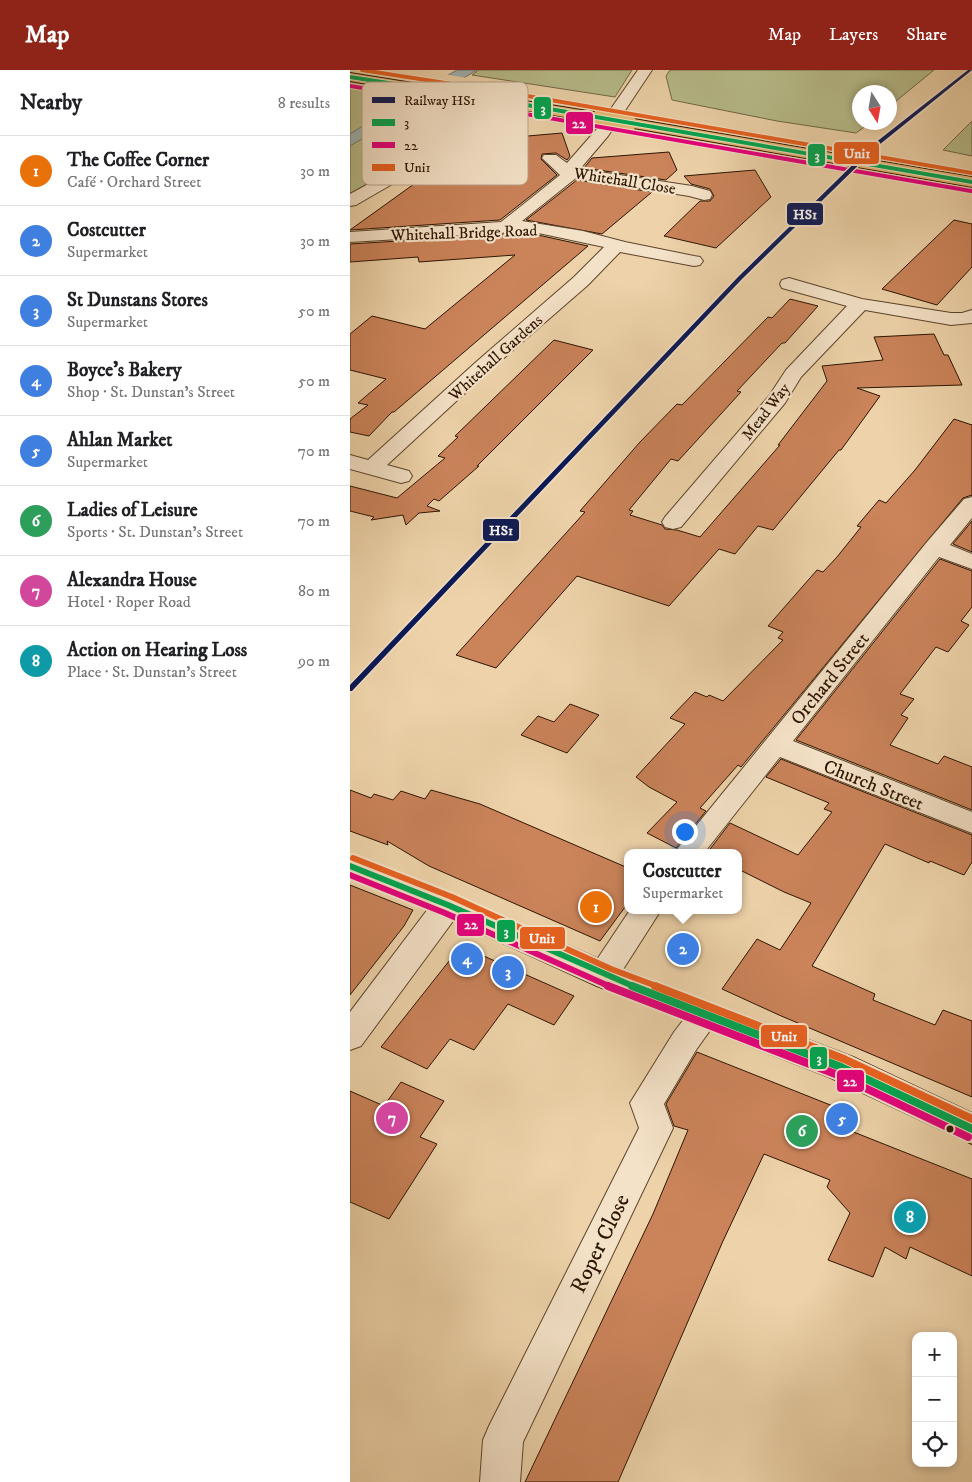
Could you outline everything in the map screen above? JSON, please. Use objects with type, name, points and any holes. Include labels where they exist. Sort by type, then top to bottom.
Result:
[{"type":"main road","points":[[384,70],[441,82]]},
{"type":"main road","points":[[350,77],[381,82]]},
{"type":"main road","points":[[528,100],[885,160],[972,170]]},
{"type":"main road","points":[[885,160],[972,182]]},
{"type":"main road","points":[[350,866],[448,905],[705,1015],[841,1067],[972,1129]]},
{"type":"street","points":[[505,227],[516,216],[568,177],[568,172],[618,115],[645,70]]},
{"type":"street","name":"Whitehall Close","points":[[550,158],[568,172],[704,195]]},
{"type":"street","points":[[350,201],[381,185]]},
{"type":"street","name":"Whitehall Bridge Road","points":[[350,238],[505,227],[541,228],[694,261]]},
{"type":"street","name":"Whitehall Gardens","points":[[372,468],[482,367],[580,281],[616,245]]},
{"type":"street","points":[[789,284],[860,304],[969,323]]},
{"type":"street","name":"Mead Way","points":[[673,522],[778,399],[793,374],[860,304]]},
{"type":"street","points":[[350,462],[401,476]]},
{"type":"street","name":"Orchard Street","points":[[691,849],[935,547],[972,504]]},
{"type":"street","points":[[935,547],[972,562]]},
{"type":"street","name":"Church Street","points":[[776,745],[972,823]]},
{"type":"street","points":[[350,1037],[448,905]]},
{"type":"street","points":[[604,973],[643,914]]},
{"type":"street","name":"Roper Close","points":[[500,1482],[503,1440],[656,1128],[647,1103],[685,1041],[705,1015]]},
{"type":"green space","points":[[479,70],[632,70],[615,97],[528,84],[528,82],[472,75]]},
{"type":"green space","points":[[670,70],[934,70],[897,100],[897,85],[852,85],[852,130],[860,130],[856,133],[777,121],[672,100],[666,76]]},
{"type":"green space","points":[[350,77],[382,82],[362,82],[362,185],[378,185],[350,201]]},
{"type":"green space","points":[[972,121],[972,156],[943,150]]},
{"type":"green space","points":[[528,155],[565,174],[554,183],[528,178]]},
{"type":"water","points":[[457,70],[477,70],[457,82],[436,82]]},
{"type":"water","points":[[362,126],[362,139],[350,146],[350,134]]},
{"type":"pier","points":[[444,74],[467,78],[461,82],[430,82]]},
{"type":"building","points":[[562,133],[570,156],[567,160],[556,153],[542,154],[541,159],[557,175],[500,220],[350,230],[413,185],[528,185],[528,136]]},
{"type":"building","points":[[669,152],[677,170],[666,180],[584,168],[592,158]]},
{"type":"building","points":[[755,170],[771,197],[716,248],[664,236],[700,201],[710,201],[714,196],[710,189],[691,184],[684,176]]},
{"type":"building","points":[[577,180],[652,192],[602,234],[526,220]]},
{"type":"building","points":[[954,220],[972,224],[972,267],[937,305],[882,289]]},
{"type":"building","points":[[529,233],[588,246],[392,412],[369,436],[350,432],[350,419],[368,405],[358,403],[386,379],[350,370],[350,334],[372,316],[425,329],[515,255],[419,262],[418,257],[350,262],[350,244]]},
{"type":"building","points":[[790,299],[818,306],[785,343],[782,343],[737,391],[741,392],[678,461],[671,459],[629,510],[633,511],[630,515],[662,525],[665,529],[677,530],[700,537],[780,445],[778,445],[827,381],[822,366],[883,360],[874,337],[934,334],[944,355],[948,355],[962,385],[857,388],[880,396],[841,450],[839,450],[773,530],[758,526],[735,554],[719,549],[669,606],[577,576],[496,668],[456,655],[585,512],[580,511],[640,442],[677,404],[682,405],[768,317],[772,318]]},
{"type":"building","points":[[554,340],[593,350],[477,466],[479,466],[439,501],[434,499],[427,506],[440,511],[419,513],[406,525],[403,515],[371,520],[374,517],[350,511],[350,486],[397,498],[445,458],[438,456],[458,437],[455,436]]},
{"type":"building","points":[[954,419],[972,425],[972,495],[963,498],[741,767],[738,765],[700,808],[706,811],[676,848],[647,833],[677,802],[649,787],[636,777],[685,724],[670,718],[695,692],[723,701],[783,640],[778,638],[783,632],[768,626],[817,570],[823,572],[837,557],[861,527],[857,526],[879,500],[886,503],[915,470]]},
{"type":"building","points":[[972,521],[972,552],[953,544]]},
{"type":"building","points":[[940,559],[972,571],[972,607],[961,621],[969,625],[948,652],[936,647],[900,694],[914,699],[901,715],[908,718],[890,745],[938,764],[944,756],[972,767],[972,810],[796,740]]},
{"type":"building","points":[[570,704],[599,715],[567,753],[521,735],[538,716],[554,722]]},
{"type":"building","points":[[781,759],[972,835],[972,862],[964,875],[930,861],[929,863],[885,844],[812,966],[875,994],[873,1000],[935,1025],[943,1010],[972,1021],[972,1097],[722,989],[757,939],[780,950],[811,903],[742,871],[742,849],[710,849],[730,823],[798,855],[832,812],[824,809],[829,803],[766,777]]},
{"type":"building","points":[[350,790],[371,798],[374,794],[393,800],[401,791],[425,799],[431,790],[480,804],[624,866],[624,908],[600,941],[429,866],[387,841],[388,845],[350,831]]},
{"type":"building","points":[[350,885],[413,910],[404,926],[350,995]]},
{"type":"building","points":[[461,946],[574,996],[554,1025],[508,1004],[474,1050],[450,1039],[427,1069],[381,1047]]},
{"type":"building","points":[[697,1052],[858,1116],[851,1131],[972,1179],[972,1276],[910,1247],[906,1259],[885,1247],[873,1277],[828,1260],[850,1213],[827,1187],[830,1180],[764,1154],[723,1241],[618,1482],[525,1482],[653,1214],[688,1130],[674,1126],[666,1104]]},
{"type":"building","points":[[401,1082],[444,1101],[420,1137],[437,1144],[389,1219],[350,1202],[350,1091],[384,1106]]},
{"type":"rail line","name":"HS1","points":[[350,689],[740,278],[877,144],[970,70]]},
{"type":"transit line","name":"Uni1","points":[[362,70],[439,82]]},
{"type":"transit line","name":"3","points":[[350,77],[382,82]]},
{"type":"transit line","name":"22","points":[[350,86],[362,88]]},
{"type":"transit line","name":"Uni1","points":[[528,96],[972,173]]},
{"type":"transit line","name":"3","points":[[528,105],[972,182]]},
{"type":"transit line","name":"22","points":[[528,114],[971,191]]},
{"type":"transit line","name":"Uni1","points":[[353,858],[452,897],[611,969],[844,1059],[972,1119]]},
{"type":"transit line","name":"3","points":[[350,866],[448,905],[608,977],[841,1067],[972,1129]]},
{"type":"transit line","name":"22","points":[[350,875],[445,913],[605,985],[838,1075],[968,1137]]},
{"type":"place","name":"The Coffee Corner","points":[[596,907]]},
{"type":"place","name":"Costcutter","points":[[683,949]]},
{"type":"place","name":"Boyce's Bakery","points":[[467,959]]},
{"type":"place","name":"St Dunstans Stores","points":[[508,972]]},
{"type":"place","name":"Alexandra House","points":[[392,1118]]},
{"type":"place","name":"Ahlan Market","points":[[842,1119]]},
{"type":"place","name":"Ladies of Leisure","points":[[802,1131]]},
{"type":"place","name":"Action on Hearing Loss","points":[[910,1217]]}]
